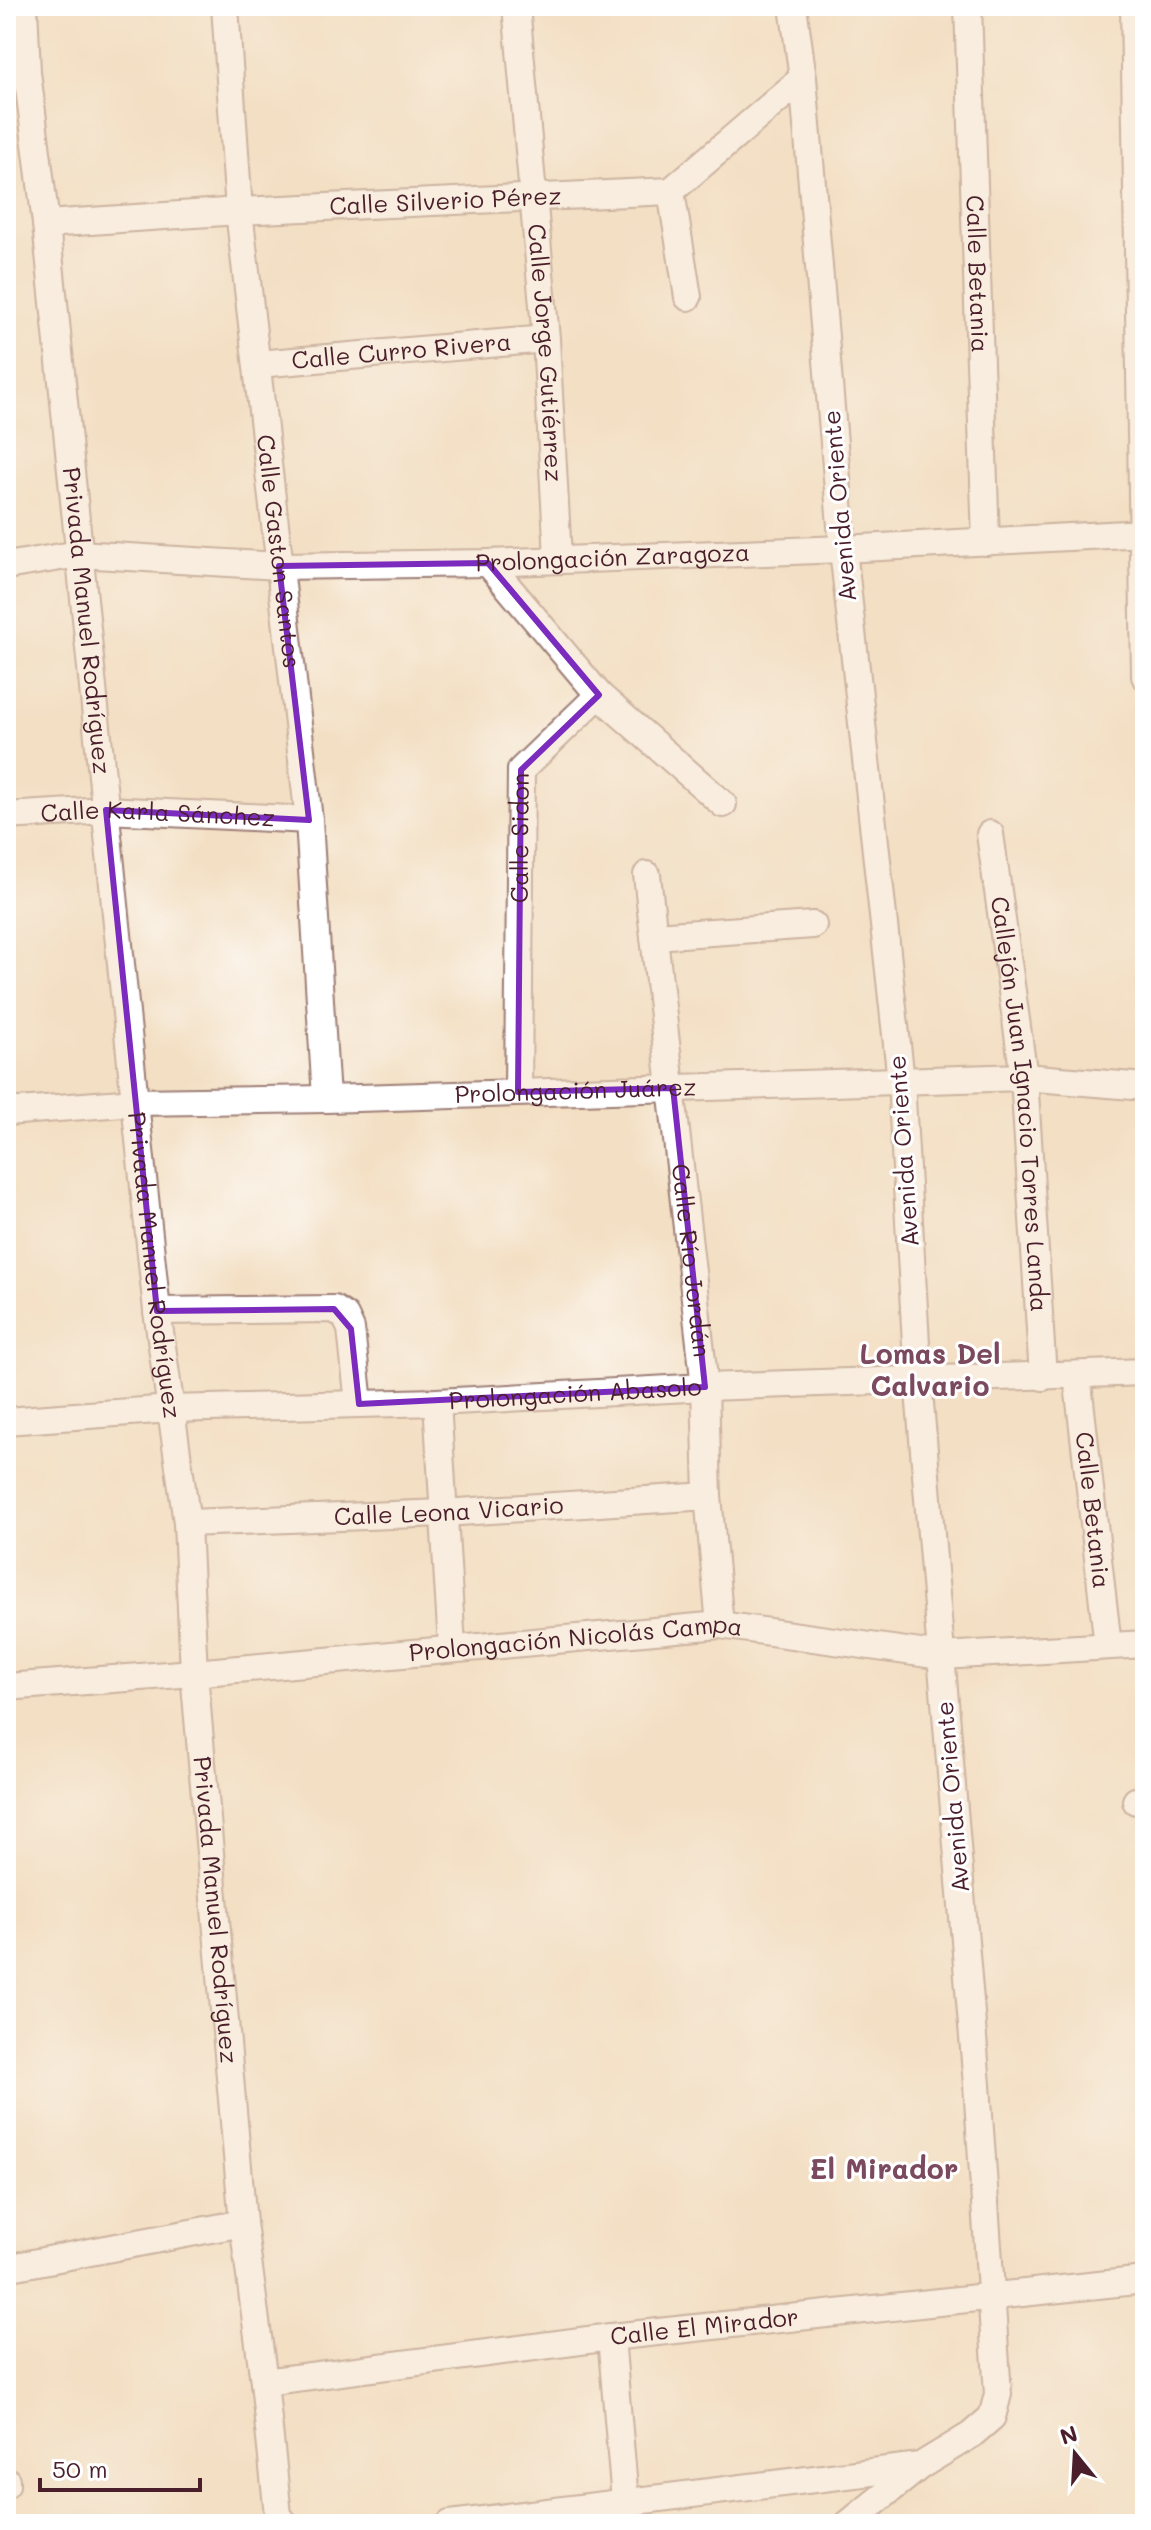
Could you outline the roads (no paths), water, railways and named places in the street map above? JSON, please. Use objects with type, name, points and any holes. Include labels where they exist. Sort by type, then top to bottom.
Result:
[{"type":"street","name":"Privada Manuel Rodríguez","points":[[24,6],[16,80],[46,224],[157,1311],[187,1523],[194,1673],[243,2223],[278,2515],[285,2524]]},
{"type":"street","name":"Calle Gaston Santos","points":[[225,6],[239,211],[309,820],[326,1099]]},
{"type":"street","name":"Calle Jorge Gutiérrez","points":[[516,6],[546,339],[558,558]]},
{"type":"street","name":"Avenida Oriente","points":[[793,6],[803,78],[843,549],[901,1081],[918,1379],[998,2394],[992,2417],[971,2435],[920,2466]]},
{"type":"street","name":"Calle Betania","points":[[968,6],[986,542]]},
{"type":"street","points":[[1134,6],[1145,676]]},
{"type":"street","points":[[688,297],[671,191],[803,78]]},
{"type":"street","name":"Calle Silverio Pérez","points":[[46,224],[239,211],[671,191]]},
{"type":"street","name":"Calle Curro Rivera","points":[[258,364],[546,339]]},
{"type":"street","name":"Prolongación Zaragoza","points":[[6,566],[79,554],[279,566],[488,563],[1144,533]]},
{"type":"street","points":[[488,563],[599,695],[723,804]]},
{"type":"street","name":"Calle Sidon","points":[[518,1092],[521,770],[599,695]]},
{"type":"street","name":"Calle Karla Sánchez","points":[[6,816],[106,810],[309,820]]},
{"type":"street","name":"Callejón Juan Ignacio Torres Landa","points":[[990,834],[1024,1077],[1043,1377]]},
{"type":"street","name":"Calle Río Jordán","points":[[647,875],[705,1387],[708,1496],[720,1625]]},
{"type":"street","points":[[654,936],[813,925]]},
{"type":"street","name":"Prolongación Juárez","points":[[6,1112],[135,1102],[1024,1077],[1145,1087]]},
{"type":"street","points":[[157,1311],[334,1309],[345,1316],[351,1329],[359,1404]]},
{"type":"street","name":"Prolongación Abasolo","points":[[6,1421],[171,1409],[437,1402],[705,1387],[1145,1372]]},
{"type":"street","name":"Calle Betania","points":[[1077,1375],[1108,1646]]},
{"type":"street","points":[[437,1402],[452,1647]]},
{"type":"street","name":"Calle Leona Vicario","points":[[187,1523],[443,1513],[708,1496]]},
{"type":"street","name":"Prolongación Nicolás Campa","points":[[6,1687],[720,1625],[942,1656],[1145,1644]]},
{"type":"street","points":[[6,2268],[243,2223]]},
{"type":"street","name":"Calle El Mirador","points":[[264,2382],[611,2337],[1145,2280]]},
{"type":"street","points":[[611,2337],[625,2513]]},
{"type":"street","points":[[450,2524],[625,2513],[920,2466]]},
{"type":"street","points":[[848,2524],[920,2466]]},
{"type":"district","name":"Lomas Del Calvario","points":[[930,1370]]},
{"type":"district","name":"El Mirador","points":[[884,2169]]}]
